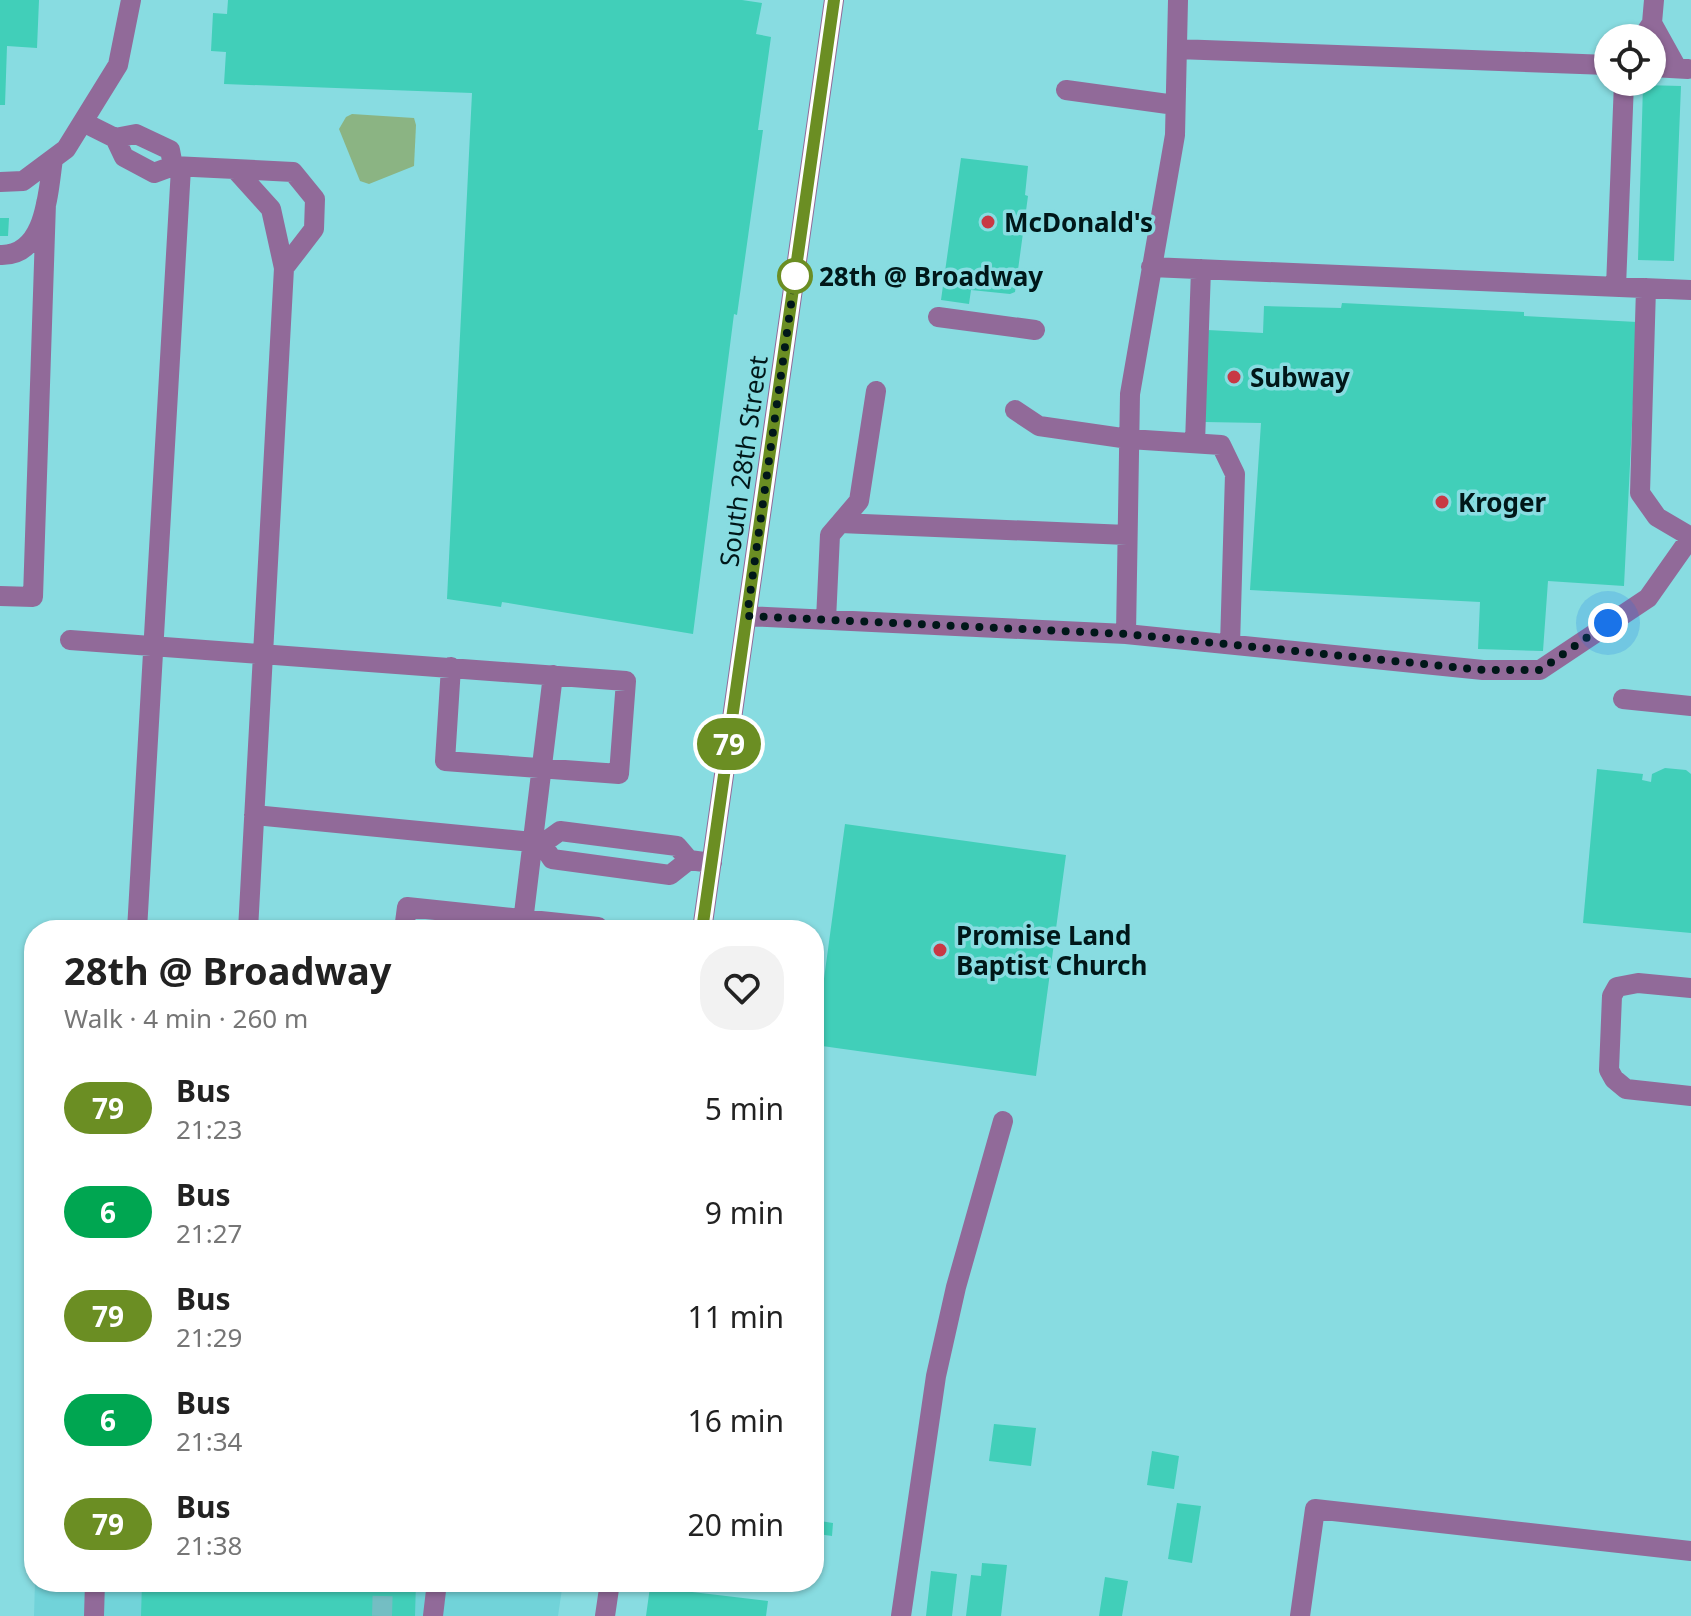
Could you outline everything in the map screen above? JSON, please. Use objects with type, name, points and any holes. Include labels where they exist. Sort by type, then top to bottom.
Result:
[{"type":"street","points":[[0,182],[23,181],[66,149],[118,65],[131,0]]},
{"type":"street","name":"South 28th Street","points":[[703,920],[834,0]]},
{"type":"street","points":[[1126,634],[1130,394],[1175,135],[1178,0]]},
{"type":"street","points":[[1648,24],[1654,0]]},
{"type":"street","points":[[1177,49],[1594,64]]},
{"type":"street","points":[[1666,50],[1684,69]]},
{"type":"street","points":[[1066,90],[1175,105]]},
{"type":"street","points":[[1616,287],[1623,96]]},
{"type":"street","points":[[83,122],[115,138],[136,134],[170,150],[177,167],[138,920]]},
{"type":"street","points":[[0,596],[33,597],[46,203],[53,159]]},
{"type":"street","points":[[177,167],[293,172],[315,199],[314,229],[284,268]]},
{"type":"street","points":[[235,169],[271,209],[284,268],[249,920]]},
{"type":"street","points":[[0,255],[10,256],[35,238],[46,203]]},
{"type":"street","points":[[1151,267],[1691,290]]},
{"type":"street","points":[[1195,443],[1201,269]]},
{"type":"street","points":[[747,616],[1126,634],[1483,670],[1540,670],[1648,598],[1691,537],[1657,517],[1640,493],[1646,288]]},
{"type":"street","points":[[938,317],[1035,330]]},
{"type":"street","points":[[826,620],[830,535],[859,501],[876,391]]},
{"type":"street","points":[[1015,410],[1039,426],[1129,439],[1221,445],[1235,474],[1230,645]]},
{"type":"street","points":[[840,523],[1127,535]]},
{"type":"street","points":[[70,640],[451,667],[626,681],[619,774],[445,761],[451,667]]},
{"type":"street","points":[[524,920],[537,843],[541,769],[553,675]]},
{"type":"street","points":[[1623,699],[1691,706]]},
{"type":"street","points":[[254,815],[537,843],[560,831],[677,846],[689,860],[712,863]]},
{"type":"street","points":[[537,843],[552,859],[670,875],[689,860]]},
{"type":"street","points":[[405,920],[407,907],[496,920]]},
{"type":"street","points":[[1691,988],[1638,983],[1617,987],[1612,996],[1609,1070],[1626,1089],[1691,1096]]},
{"type":"street","points":[[901,1616],[936,1376],[956,1287],[1003,1121]]},
{"type":"street","points":[[1300,1616],[1315,1509],[1691,1551]]},
{"type":"street","points":[[94,1616],[95,1592]]},
{"type":"street","points":[[433,1616],[436,1592]]},
{"type":"street","points":[[605,1616],[609,1592]]},
{"type":"shaded area","points":[[35,1592],[562,1592],[558,1616],[34,1616]]},
{"type":"green space","points":[[352,114],[414,118],[414,166],[369,184],[360,181],[339,129],[346,117]]},
{"type":"building","points":[[0,0],[39,0],[37,48],[7,46],[5,105],[0,105]]},
{"type":"building","points":[[228,0],[742,0],[762,3],[756,34],[771,37],[758,130],[763,130],[737,315],[734,314],[693,634],[502,602],[501,607],[447,599],[472,93],[224,84],[226,52],[211,51],[213,13],[227,14]]},
{"type":"building","points":[[1666,86],[1681,86],[1674,261],[1638,260],[1643,96],[1666,96]]},
{"type":"building","name":"McDonald's","points":[[961,158],[1028,166],[1025,195],[1028,196],[1015,292],[971,290],[969,304],[941,300]]},
{"type":"building","points":[[0,218],[9,218],[8,236],[0,236]]},
{"type":"building","name":"Kroger","points":[[1342,303],[1524,312],[1524,316],[1637,322],[1624,586],[1548,581],[1543,651],[1478,649],[1480,602],[1250,590],[1261,423],[1205,422],[1208,330],[1263,333],[1264,306],[1341,308]]},
{"type":"building","points":[[1665,768],[1686,770],[1691,774],[1691,933],[1583,923],[1597,769],[1643,774],[1642,780],[1651,782],[1652,774]]},
{"type":"building","name":"Promise Land Baptist Church","points":[[845,824],[1066,855],[1036,1076],[824,1046],[824,979]]},
{"type":"building","points":[[994,1424],[1036,1428],[1031,1466],[989,1461]]},
{"type":"building","points":[[1152,1451],[1179,1456],[1174,1489],[1147,1485]]},
{"type":"building","points":[[1177,1503],[1201,1506],[1192,1563],[1168,1559]]},
{"type":"building","points":[[824,1522],[833,1523],[832,1536],[824,1535]]},
{"type":"building","points":[[982,1563],[1007,1565],[1001,1616],[966,1616],[971,1575],[981,1576]]},
{"type":"building","points":[[931,1571],[957,1574],[952,1616],[926,1616]]},
{"type":"building","points":[[1105,1577],[1128,1581],[1122,1616],[1099,1616]]},
{"type":"building","points":[[142,1592],[416,1592],[415,1616],[141,1616]]},
{"type":"building","points":[[649,1592],[692,1592],[768,1601],[766,1616],[646,1616]]},
{"type":"tunnel","points":[[382,1616],[383,1592]]},
{"type":"bus line","name":"79","points":[[703,920],[834,0]]},
{"type":"place","name":"McDonald's","points":[[988,222]]},
{"type":"place","name":"28th @ Broadway","points":[[795,276]]},
{"type":"place","name":"Subway","points":[[1234,377]]},
{"type":"place","name":"Kroger","points":[[1442,502]]},
{"type":"place","name":"Promise Land Baptist Church","points":[[940,950]]},
{"type":"route","points":[[795,276],[747,616],[1126,634],[1483,670],[1540,670],[1608,623]]}]
